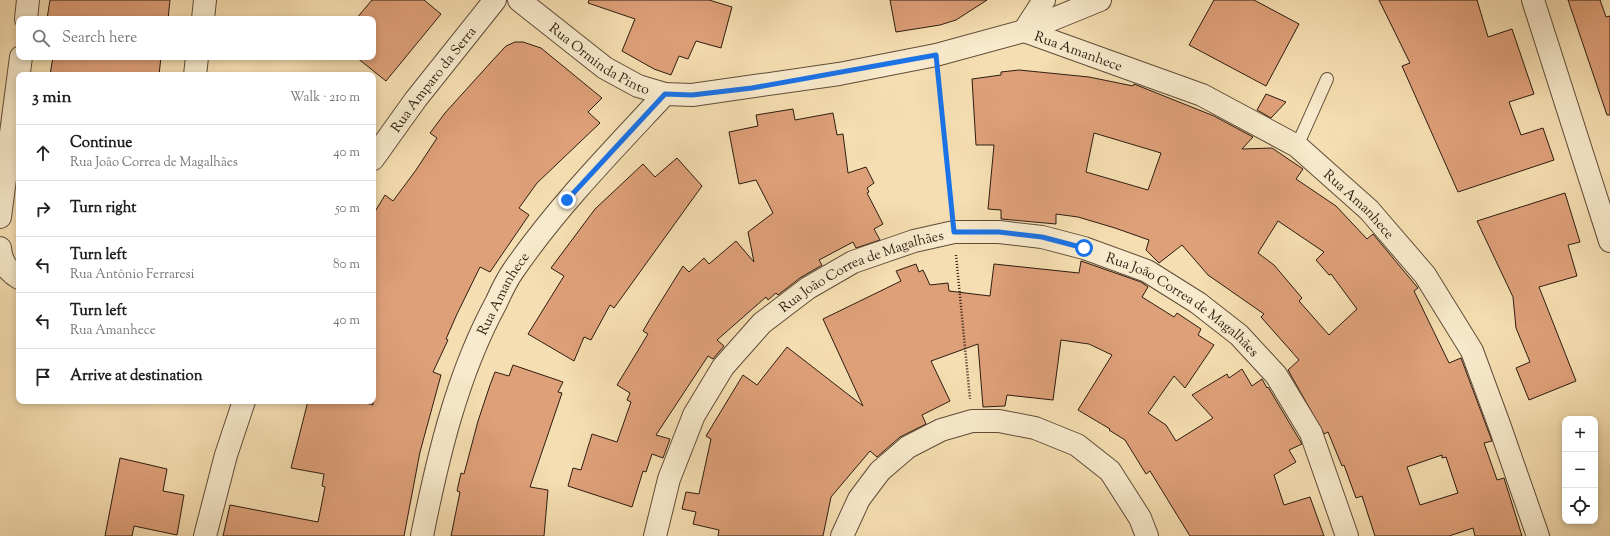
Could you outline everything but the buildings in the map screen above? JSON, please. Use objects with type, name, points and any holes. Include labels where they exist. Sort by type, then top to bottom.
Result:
[{"type":"street","points":[[26,16],[28,0]]},
{"type":"street","points":[[203,16],[205,0]]},
{"type":"street","name":"Rua Amparo da Serra","points":[[376,155],[416,99],[495,0]]},
{"type":"street","name":"Rua Orminda Pinto","points":[[519,0],[605,68],[638,86],[665,94],[692,95],[752,88],[936,55],[1024,31],[1100,0]]},
{"type":"street","points":[[1024,31],[1044,0]]},
{"type":"street","points":[[1533,0],[1610,241]]},
{"type":"street","name":"Rua Amanhece","points":[[1024,31],[1202,95],[1297,146],[1369,210],[1425,275],[1472,351],[1538,536]]},
{"type":"street","points":[[19,72],[21,60]]},
{"type":"street","points":[[194,72],[196,60]]},
{"type":"street","name":"Rua Amanhece","points":[[422,536],[437,461],[460,386],[479,335],[512,272],[567,200],[665,94]]},
{"type":"street","points":[[0,217],[16,95]]},
{"type":"street","name":"Rua João Correa de Magalhães","points":[[655,536],[669,479],[694,415],[723,367],[762,323],[808,288],[853,262],[914,241],[954,232],[999,232],[1042,237],[1084,248],[1147,271],[1198,303],[1239,335],[1276,375],[1311,433],[1347,536]]},
{"type":"street","points":[[0,248],[5,265],[12,274],[16,276]]},
{"type":"street","points":[[205,536],[226,455],[243,404]]},
{"type":"street","points":[[842,536],[859,499],[880,471],[908,447],[941,430],[972,421],[999,421],[1035,428],[1077,445],[1110,472],[1140,518],[1147,536]]},
{"type":"lane","points":[[1297,146],[1327,79]]},
{"type":"path","points":[[936,55],[972,421]]},
{"type":"route","points":[[567,200],[665,94],[692,95],[752,88],[839,74],[936,55],[954,232],[999,232],[1042,237],[1084,248]]}]
